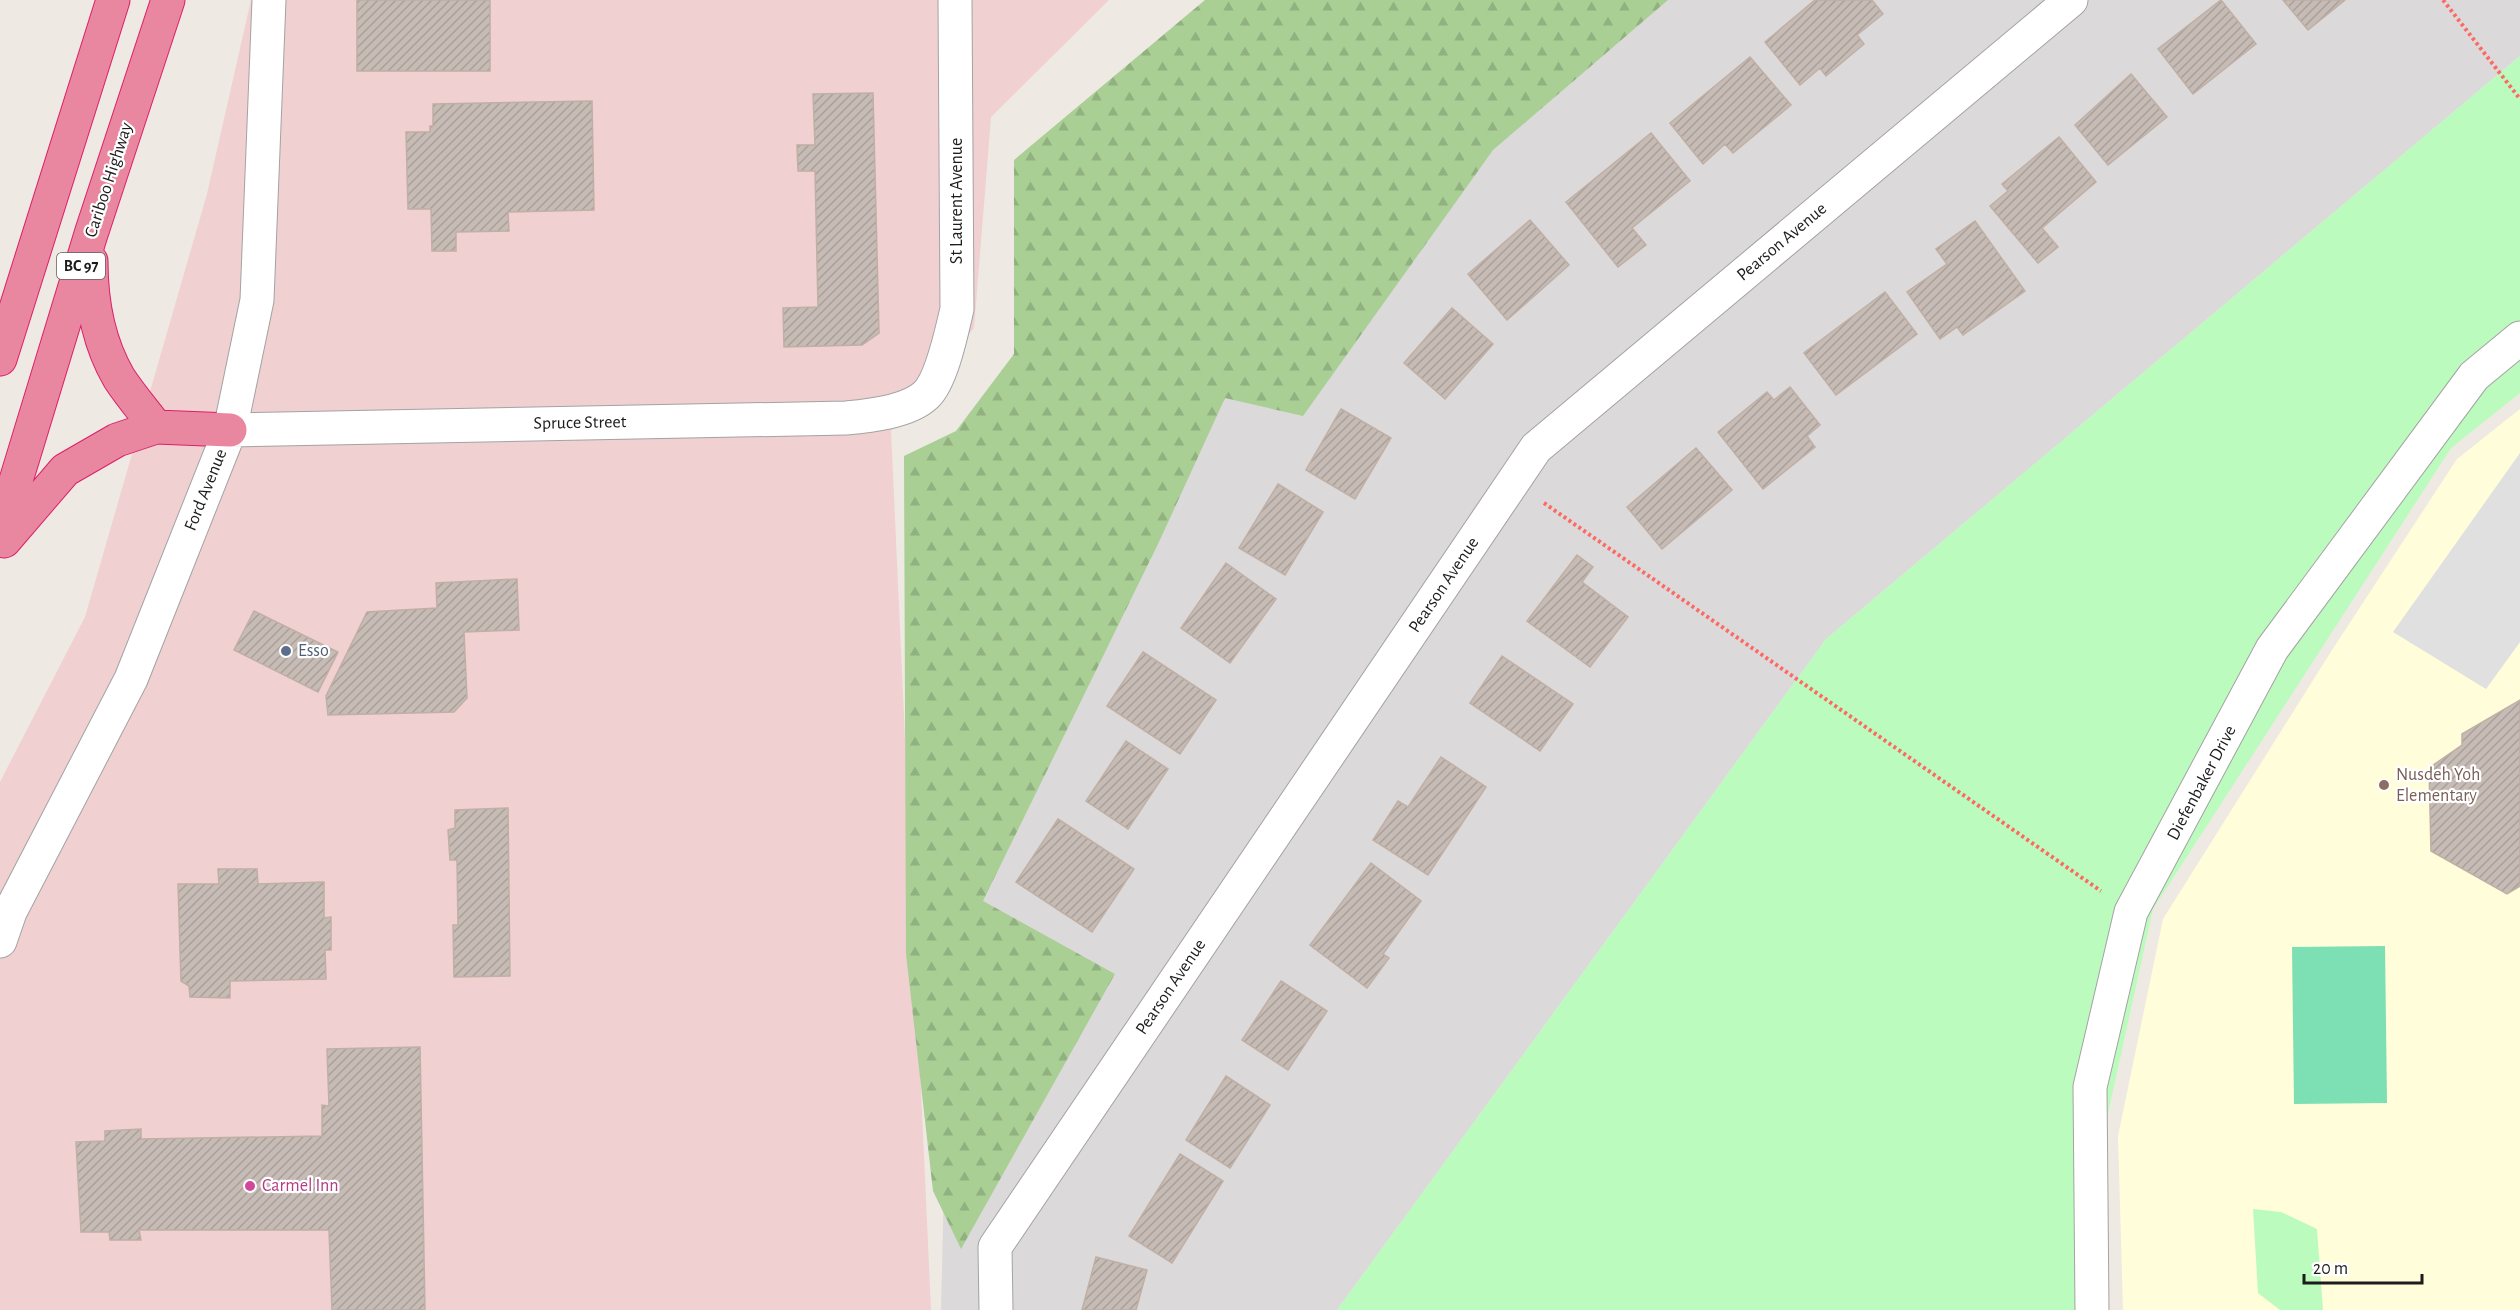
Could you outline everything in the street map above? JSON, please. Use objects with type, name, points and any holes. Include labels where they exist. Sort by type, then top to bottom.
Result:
[{"type":"highway","name":"BC 97","points":[[0,359],[113,0]]},
{"type":"highway","name":"Cariboo Highway","points":[[0,533],[91,234],[168,0]]},
{"type":"highway","points":[[91,234],[91,296],[101,334],[119,378],[156,427]]},
{"type":"highway","points":[[0,546],[65,470],[117,440],[156,427],[230,430]]},
{"type":"street","name":"Ford Avenue","points":[[0,941],[10,912],[131,680],[230,430],[257,300],[269,0]]},
{"type":"street","name":"St Laurent Avenue","points":[[926,395],[947,354],[957,309],[955,0]]},
{"type":"street","name":"Pearson Avenue","points":[[996,1310],[995,1247],[1536,448],[2071,0]]},
{"type":"street","name":"Diefenbaker Drive","points":[[2092,1310],[2090,1087],[2132,912],[2272,649],[2474,376],[2520,338]]},
{"type":"street","name":"Spruce Street","points":[[230,430],[846,418],[885,414],[926,395]]},
{"type":"path","points":[[2443,0],[2520,99]]},
{"type":"path","points":[[1514,482],[2132,912]]},
{"type":"shaded area","points":[[251,0],[1109,0],[991,117],[974,328],[891,431],[931,1310],[0,1310],[0,782],[85,617],[207,194]]},
{"type":"shaded area","points":[[1474,0],[2520,0],[2520,56],[1826,639],[1337,1310],[941,1310],[957,646]]},
{"type":"shaded area","name":"Nusdeh Yoh Elementary","points":[[2520,409],[2520,1310],[2123,1310],[2118,1136],[2163,919],[2332,650],[2457,459]]},
{"type":"shaded area","points":[[2520,453],[2520,642],[2486,689],[2393,632]]},
{"type":"green space","points":[[1205,0],[1668,0],[1493,150],[1303,416],[1225,398],[1159,542],[983,901],[1115,974],[961,1249],[933,1191],[906,954],[904,456],[956,431],[1014,354],[1014,160]]},
{"type":"green space","points":[[2520,56],[2520,393],[2451,448],[2153,909],[2090,1195],[2093,1310],[1337,1310],[1826,639]]},
{"type":"green space","points":[[2385,946],[2387,1103],[2294,1104],[2292,947]]},
{"type":"green space","points":[[2253,1209],[2281,1212],[2317,1229],[2323,1310],[2280,1310],[2258,1293]]},
{"type":"building","points":[[357,0],[490,0],[490,71],[357,71]]},
{"type":"building","points":[[1815,0],[1872,0],[1883,14],[1857,35],[1864,44],[1826,76],[1820,68],[1800,85],[1765,42]]},
{"type":"building","points":[[2221,0],[2256,44],[2193,94],[2158,49]]},
{"type":"building","points":[[2283,0],[2345,0],[2308,30]]},
{"type":"building","points":[[1750,57],[1791,105],[1733,153],[1725,144],[1703,164],[1670,123]]},
{"type":"building","points":[[2131,74],[2167,117],[2108,165],[2075,125]]},
{"type":"building","points":[[873,93],[879,333],[862,345],[784,347],[783,308],[818,307],[815,171],[798,171],[797,145],[815,145],[813,94]]},
{"type":"building","points":[[592,101],[594,210],[508,212],[509,231],[456,232],[456,251],[432,251],[431,209],[408,209],[406,132],[430,132],[430,126],[433,126],[433,104]]},
{"type":"building","points":[[1651,133],[1690,181],[1632,228],[1646,245],[1618,267],[1566,202]]},
{"type":"building","points":[[2059,137],[2096,182],[2042,228],[2058,247],[2038,263],[1990,206],[2008,191],[2002,184]]},
{"type":"building","points":[[1530,220],[1569,265],[1507,320],[1468,274]]},
{"type":"building","points":[[1975,221],[2025,291],[1963,335],[1957,327],[1940,339],[1907,292],[1947,264],[1936,249]]},
{"type":"building","points":[[1885,292],[1917,334],[1836,395],[1804,353]]},
{"type":"building","points":[[1452,308],[1493,344],[1445,399],[1404,363]]},
{"type":"building","points":[[1790,387],[1820,425],[1807,436],[1815,447],[1763,489],[1718,432],[1767,392],[1774,400]]},
{"type":"building","points":[[1341,409],[1391,438],[1355,499],[1306,470]]},
{"type":"building","points":[[1696,448],[1732,490],[1662,549],[1627,507]]},
{"type":"building","points":[[1278,484],[1323,512],[1285,575],[1239,548]]},
{"type":"building","points":[[1577,555],[1593,567],[1582,582],[1628,617],[1590,667],[1527,621]]},
{"type":"building","points":[[1226,563],[1276,599],[1230,663],[1181,628]]},
{"type":"building","points":[[517,579],[519,630],[464,632],[467,698],[454,712],[328,715],[326,696],[367,612],[437,608],[436,583]]},
{"type":"building","name":"Esso","points":[[254,611],[338,652],[318,692],[234,650]]},
{"type":"building","points":[[1143,652],[1216,700],[1180,754],[1107,706]]},
{"type":"building","points":[[1502,656],[1573,704],[1540,751],[1470,703]]},
{"type":"building","points":[[2520,700],[2520,886],[2507,894],[2431,851],[2429,768],[2462,745],[2462,734]]},
{"type":"building","points":[[1126,741],[1168,769],[1128,829],[1086,801]]},
{"type":"building","points":[[1441,757],[1486,787],[1428,875],[1373,840],[1398,801],[1408,807]]},
{"type":"building","points":[[508,808],[510,976],[454,977],[453,925],[458,925],[457,860],[450,860],[448,830],[455,828],[455,810]]},
{"type":"building","points":[[1058,819],[1134,869],[1092,932],[1016,882]]},
{"type":"building","points":[[1371,863],[1421,901],[1383,954],[1389,958],[1367,988],[1310,945]]},
{"type":"building","points":[[218,869],[257,869],[258,884],[324,882],[324,918],[331,917],[331,950],[325,950],[326,979],[230,981],[230,998],[190,997],[189,986],[181,981],[178,884],[219,884]]},
{"type":"building","points":[[1281,981],[1327,1011],[1288,1070],[1242,1040]]},
{"type":"building","name":"Carmel Inn","points":[[420,1047],[425,1310],[332,1310],[329,1230],[139,1230],[141,1240],[110,1240],[109,1232],[81,1232],[76,1142],[105,1141],[105,1131],[141,1129],[141,1139],[322,1136],[322,1105],[329,1106],[327,1049]]},
{"type":"building","points":[[1226,1076],[1270,1105],[1230,1168],[1186,1140]]},
{"type":"building","points":[[1180,1154],[1223,1181],[1172,1263],[1129,1236]]},
{"type":"building","points":[[1096,1257],[1147,1270],[1136,1310],[1082,1310]]},
{"type":"place","name":"Esso","points":[[286,651]]},
{"type":"place","name":"Nusdeh Yoh Elementary","points":[[2384,785]]},
{"type":"place","name":"Carmel Inn","points":[[250,1186]]}]
